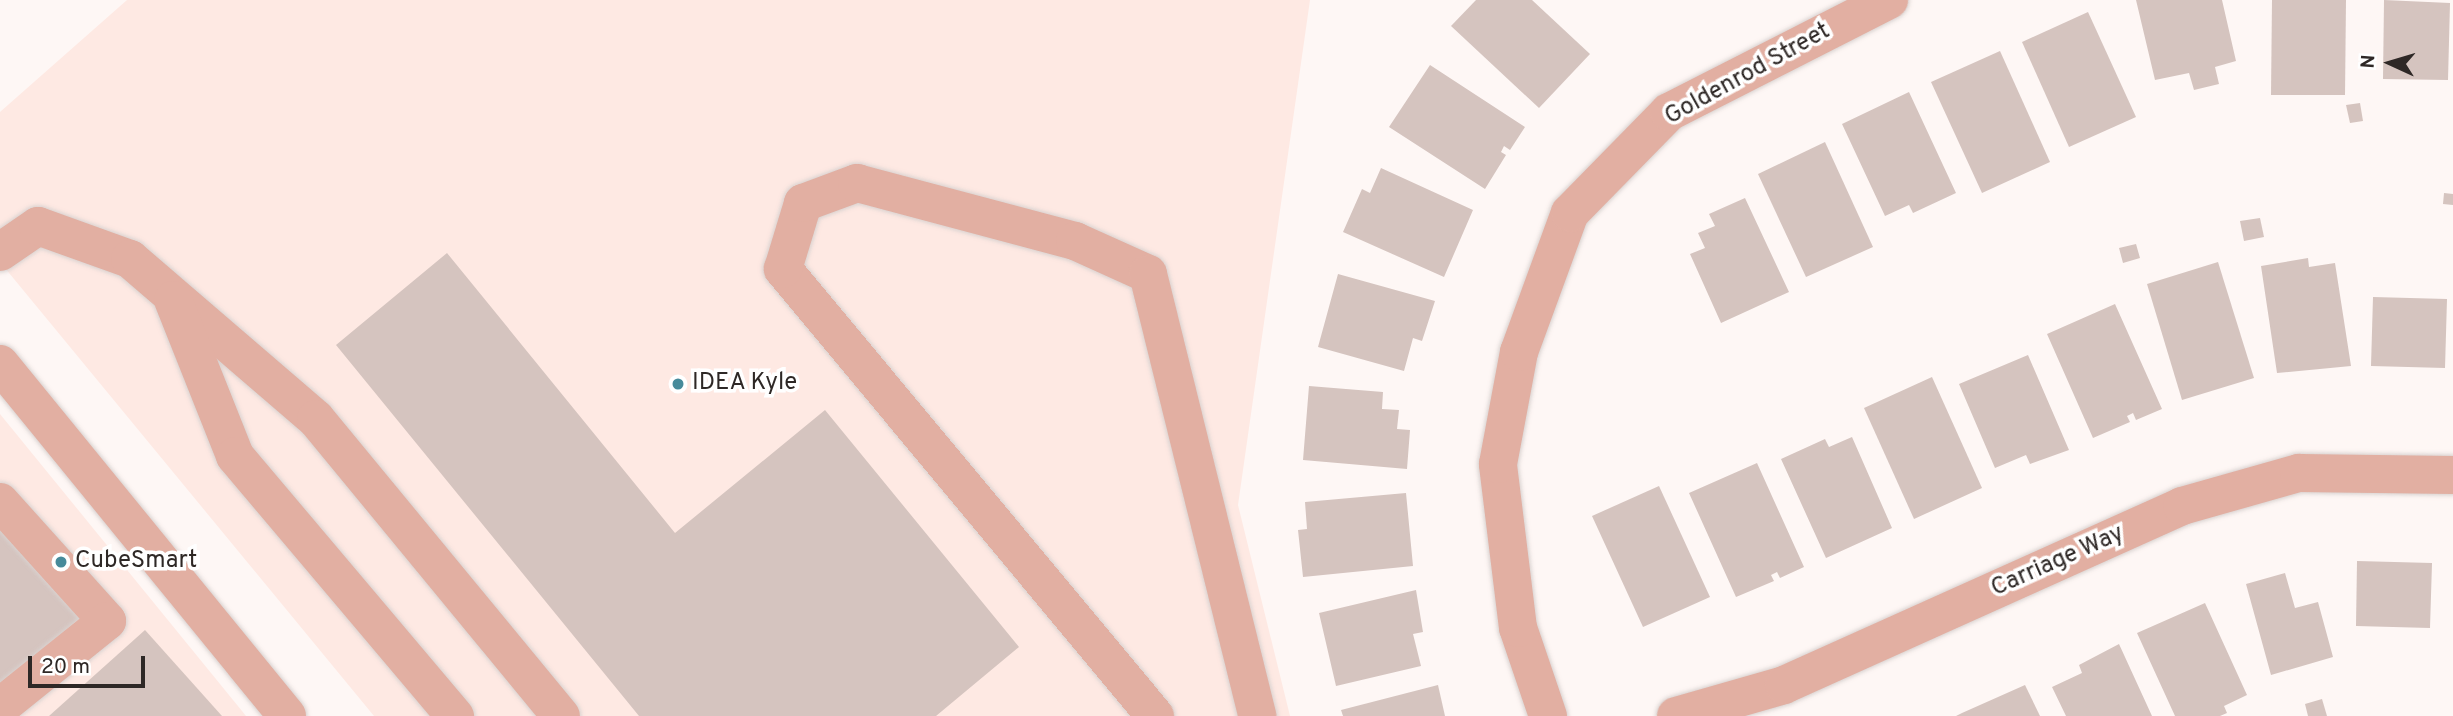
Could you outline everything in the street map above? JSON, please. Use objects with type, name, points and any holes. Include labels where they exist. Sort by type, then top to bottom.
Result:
[{"type":"street","name":"Goldenrod Street","points":[[1548,716],[1518,628],[1498,464],[1519,352],[1570,214],[1669,112],[1889,0]]},
{"type":"street","points":[[1155,716],[783,270],[803,203],[857,183],[1075,241],[1148,274],[1257,716]]},
{"type":"street","points":[[0,252],[38,226],[130,259],[316,419],[561,716]]},
{"type":"street","points":[[171,295],[235,456],[455,716]]},
{"type":"street","points":[[0,364],[287,716]]},
{"type":"street","name":"Carriage Way","points":[[1676,716],[1784,685],[2182,506],[2299,473],[2453,475]]},
{"type":"street","points":[[0,502],[107,621],[0,707]]},
{"type":"shaded area","name":"IDEA Kyle","points":[[127,0],[1310,0],[1238,505],[1290,716],[374,716],[0,262],[0,112]]},
{"type":"shaded area","name":"CubeSmart","points":[[0,414],[242,711],[246,716],[0,716]]},
{"type":"building","points":[[1476,0],[1532,0],[1590,54],[1539,108],[1451,26]]},
{"type":"building","points":[[2136,0],[2222,0],[2236,61],[2215,67],[2219,84],[2194,90],[2189,73],[2155,80]]},
{"type":"building","points":[[2272,0],[2346,0],[2345,95],[2271,95]]},
{"type":"building","points":[[2384,0],[2450,3],[2448,80],[2383,79]]},
{"type":"building","points":[[2088,12],[2136,117],[2069,147],[2022,42]]},
{"type":"building","points":[[2000,51],[2050,162],[1982,193],[1931,82]]},
{"type":"building","points":[[1430,65],[1525,127],[1510,150],[1504,146],[1501,152],[1506,155],[1485,189],[1389,127]]},
{"type":"building","points":[[1909,92],[1956,193],[1913,213],[1909,205],[1885,216],[1842,124]]},
{"type":"building","points":[[2360,103],[2363,121],[2350,123],[2346,105]]},
{"type":"building","points":[[1825,142],[1873,247],[1806,277],[1758,174]]},
{"type":"building","points":[[1381,168],[1473,210],[1444,277],[1343,232],[1362,189],[1370,193]]},
{"type":"building","points":[[2444,193],[2453,194],[2453,205],[2443,204]]},
{"type":"building","points":[[1745,198],[1789,292],[1721,323],[1690,254],[1705,248],[1698,233],[1715,226],[1709,214]]},
{"type":"building","points":[[2260,218],[2264,237],[2244,241],[2240,221]]},
{"type":"building","points":[[2136,244],[2140,258],[2123,263],[2119,248]]},
{"type":"building","points":[[447,253],[675,533],[825,410],[1019,647],[936,716],[639,716],[336,345]]},
{"type":"building","points":[[2308,258],[2309,267],[2335,263],[2351,366],[2277,373],[2261,266]]},
{"type":"building","points":[[2218,262],[2254,378],[2182,400],[2147,284]]},
{"type":"building","points":[[1338,274],[1435,301],[1422,341],[1413,338],[1404,371],[1318,347]]},
{"type":"building","points":[[2373,297],[2447,299],[2445,368],[2371,366]]},
{"type":"building","points":[[2115,304],[2162,409],[2136,420],[2133,413],[2127,416],[2130,422],[2093,438],[2047,334]]},
{"type":"building","points":[[2028,355],[2069,450],[2030,464],[2026,455],[1995,468],[1959,384]]},
{"type":"building","points":[[1932,377],[1982,488],[1914,519],[1864,408]]},
{"type":"building","points":[[1309,386],[1383,392],[1382,409],[1399,410],[1397,429],[1410,430],[1407,469],[1303,460]]},
{"type":"building","points":[[1852,437],[1892,528],[1826,558],[1781,459],[1825,439],[1829,447]]},
{"type":"building","points":[[1757,463],[1804,567],[1780,578],[1777,572],[1771,575],[1774,581],[1736,597],[1689,493]]},
{"type":"building","points":[[1659,486],[1710,597],[1643,627],[1592,516]]},
{"type":"building","points":[[1406,493],[1413,566],[1303,577],[1298,530],[1307,529],[1305,502]]},
{"type":"building","points":[[0,522],[82,616],[0,688]]},
{"type":"building","points":[[2357,561],[2432,563],[2430,628],[2356,626]]},
{"type":"building","points":[[2285,573],[2295,608],[2318,602],[2333,657],[2271,675],[2246,584]]},
{"type":"building","points":[[1416,590],[1423,632],[1413,634],[1421,666],[1336,686],[1319,613]]},
{"type":"building","points":[[2205,603],[2247,695],[2224,706],[2227,713],[2220,716],[2175,716],[2137,633]]},
{"type":"building","points":[[145,630],[222,716],[49,716]]},
{"type":"building","points":[[2119,644],[2152,716],[2066,716],[2052,687],[2082,673],[2079,665]]},
{"type":"building","points":[[1438,685],[1445,716],[1343,716],[1341,710]]},
{"type":"building","points":[[2025,685],[2040,716],[1956,716],[1962,713]]},
{"type":"building","points":[[2322,699],[2327,716],[2308,716],[2305,704]]},
{"type":"place","name":"IDEA Kyle","points":[[678,384]]},
{"type":"place","name":"CubeSmart","points":[[61,562]]}]
